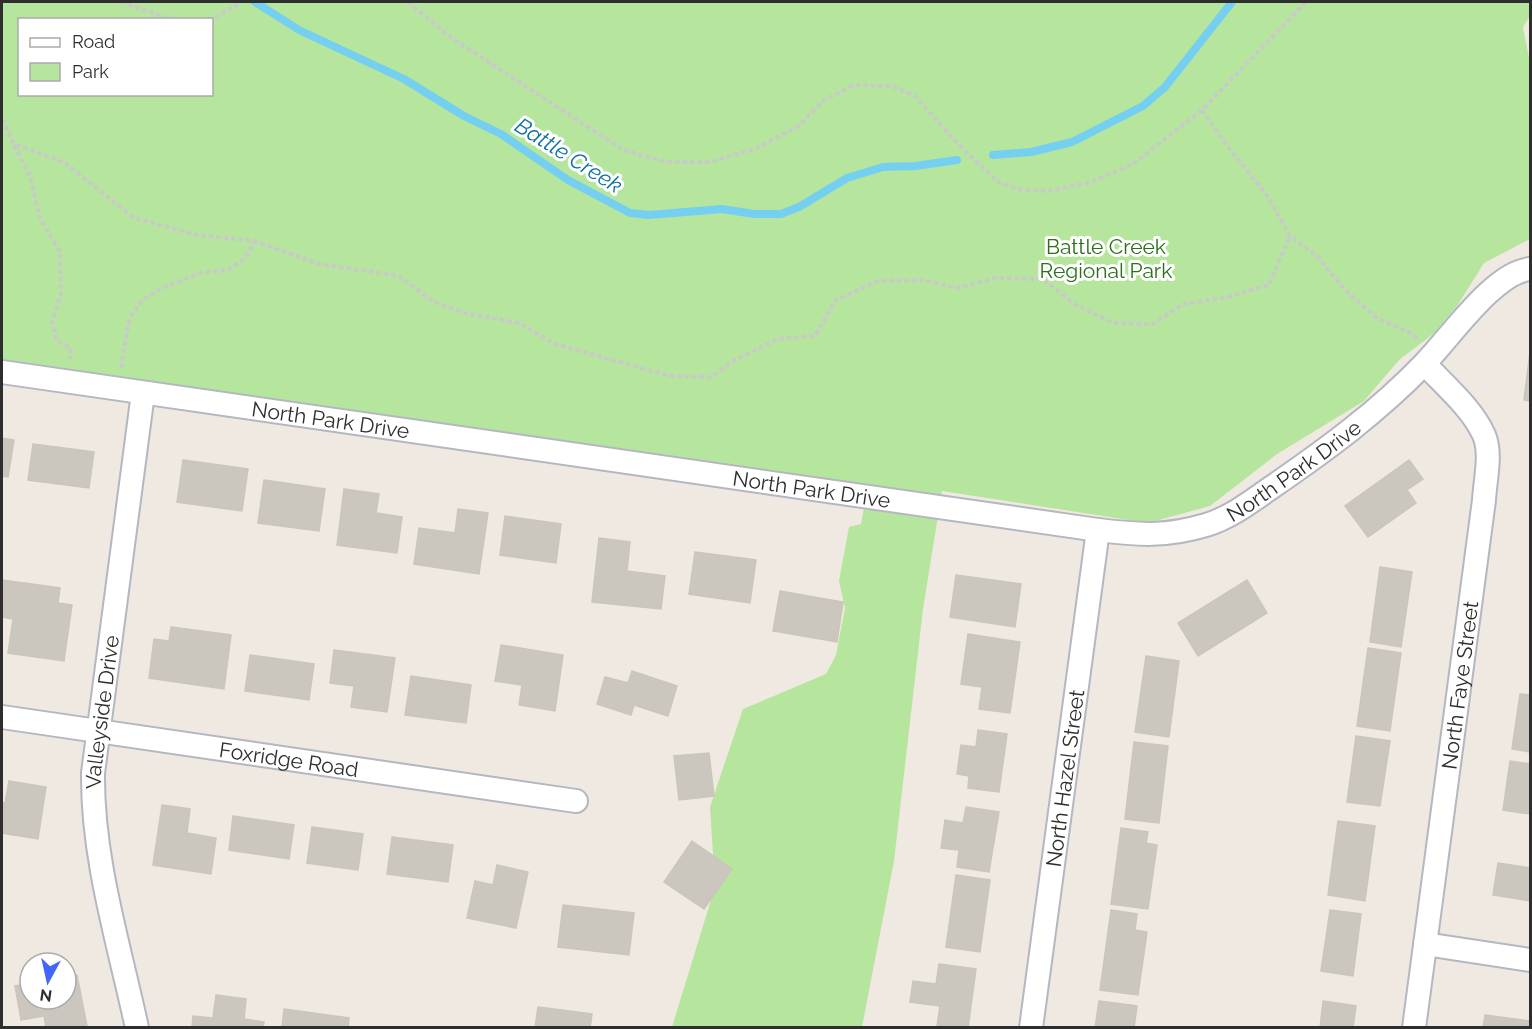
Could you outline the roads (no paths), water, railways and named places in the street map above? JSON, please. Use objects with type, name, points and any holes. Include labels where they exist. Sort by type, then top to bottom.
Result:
[{"type":"street","name":"North Park Drive","points":[[2,372],[1141,536],[1172,534],[1208,525],[1243,507],[1314,458],[1387,400],[1428,359],[1480,301],[1503,280],[1530,269]]},
{"type":"street","name":"North Faye Street","points":[[1414,1028],[1484,500],[1487,452],[1484,436],[1470,413],[1428,359]]},
{"type":"street","name":"Valleyside Drive","points":[[137,1028],[97,844],[92,806],[98,732],[143,393]]},
{"type":"street","name":"North Hazel Street","points":[[1031,1028],[1098,530]]},
{"type":"street","name":"Foxridge Road","points":[[2,717],[576,801]]},
{"type":"street","points":[[1425,944],[1530,960]]},
{"type":"waterway","name":"Battle Creek","points":[[255,2],[299,30],[404,79],[464,116],[501,134],[568,180],[630,213],[649,215],[722,209],[754,214],[781,214],[799,207],[847,178],[883,167],[915,166],[957,160]]},
{"type":"waterway","name":"Battle Creek","points":[[993,155],[1031,152],[1072,142],[1143,106],[1165,87],[1232,2]]},
{"type":"park label","name":"Battle Creek Regional Park","points":[[1106,258]]}]
